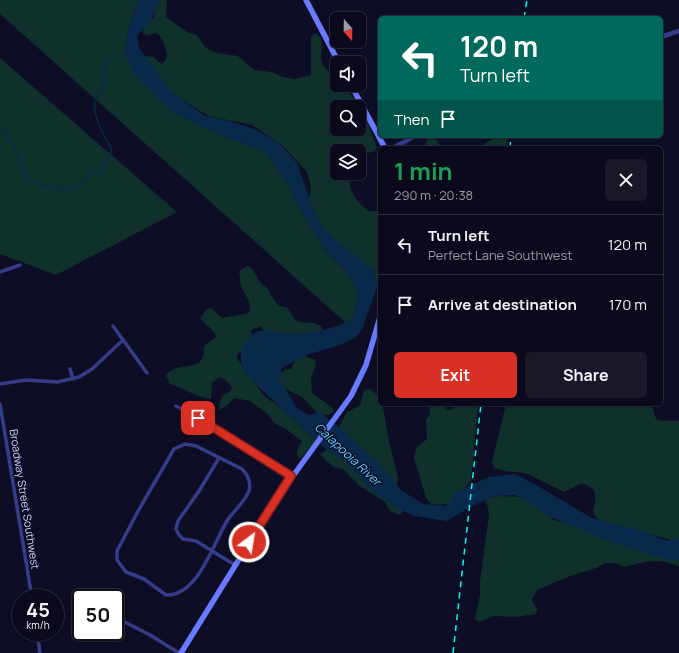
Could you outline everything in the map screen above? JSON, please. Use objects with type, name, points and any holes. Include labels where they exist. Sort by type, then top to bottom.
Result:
[{"type":"main road","points":[[306,0],[335,56]]},
{"type":"main road","points":[[355,92],[378,135]]},
{"type":"main road","points":[[180,653],[291,476],[338,416],[351,396],[363,372],[378,323]]},
{"type":"street","points":[[663,36],[679,31]]},
{"type":"street","points":[[397,146],[411,138]]},
{"type":"street","points":[[405,146],[412,138]]},
{"type":"street","points":[[0,272],[20,265]]},
{"type":"street","points":[[113,326],[147,373]]},
{"type":"street","points":[[0,384],[26,380],[57,382],[73,379],[92,369],[123,340]]},
{"type":"street","points":[[70,369],[73,379]]},
{"type":"street","name":"Broadway Street Southwest","points":[[0,404],[31,589]]},
{"type":"street","points":[[176,406],[210,424],[291,476]]},
{"type":"street","points":[[185,444],[190,444],[219,458],[242,469],[247,474],[250,486],[246,496],[228,519],[196,579],[178,594],[166,595],[144,579],[126,572],[118,560],[117,551],[174,449],[185,444]]},
{"type":"street","points":[[219,458],[199,491],[178,521],[176,529],[183,539],[196,541],[235,564]]},
{"type":"street","points":[[124,621],[180,653]]},
{"type":"street","points":[[38,641],[40,653]]},
{"type":"green space","points":[[0,0],[139,0],[130,23],[125,50],[172,112],[211,131],[265,152],[289,185],[295,200],[324,249],[345,269],[358,293],[353,318],[346,323],[0,14]]},
{"type":"green space","points":[[156,0],[167,0],[166,17],[187,32],[197,35],[206,48],[216,53],[238,56],[254,70],[272,72],[283,77],[295,79],[311,75],[311,36],[315,33],[319,36],[322,44],[321,61],[330,72],[330,92],[349,92],[356,100],[330,100],[330,136],[366,136],[366,118],[377,148],[374,151],[366,154],[366,144],[330,144],[330,180],[349,180],[351,189],[356,199],[369,211],[378,211],[378,286],[376,288],[376,278],[372,269],[359,262],[324,230],[309,201],[311,187],[307,172],[283,146],[252,125],[208,116],[163,86],[144,56],[154,57],[161,64],[166,60],[166,49],[157,33],[147,35],[143,33],[143,28],[154,17]]},
{"type":"green space","points":[[0,58],[177,212],[56,275],[0,254]]},
{"type":"green space","points":[[435,138],[441,146],[426,146],[427,139]]},
{"type":"green space","points":[[494,138],[507,138],[506,146],[480,146]]},
{"type":"green space","points":[[248,266],[253,270],[260,282],[268,289],[275,302],[280,306],[287,307],[295,320],[313,323],[322,328],[321,332],[267,336],[261,326],[251,330],[252,337],[247,350],[238,353],[237,358],[264,396],[283,409],[316,440],[300,459],[297,455],[297,450],[302,441],[286,429],[276,424],[266,413],[250,401],[234,398],[228,405],[219,410],[221,398],[230,392],[232,387],[224,379],[219,377],[212,383],[211,399],[202,397],[170,384],[166,375],[171,370],[190,366],[200,361],[203,355],[204,346],[216,337],[215,333],[200,318],[206,310],[211,308],[222,318],[245,314],[250,311],[249,301],[241,286],[239,271]]},
{"type":"green space","points":[[305,356],[315,360],[316,365],[311,378],[312,393],[333,408],[333,412],[328,415],[318,414],[307,401],[285,388],[278,376],[286,369],[291,369],[296,359]]},
{"type":"green space","points":[[370,389],[378,395],[378,406],[382,406],[384,412],[388,437],[398,478],[396,487],[403,511],[400,515],[390,511],[385,502],[360,486],[343,469],[333,467],[320,454],[329,448],[346,413],[360,405],[364,390]]},
{"type":"green space","points":[[429,406],[445,406],[448,410],[453,409],[455,406],[478,406],[471,481],[451,503],[440,505],[430,503],[426,498],[414,458],[416,448],[427,439],[426,419],[430,415]]},
{"type":"green space","points":[[506,406],[650,406],[653,409],[656,419],[662,421],[679,421],[679,542],[602,522],[594,515],[593,509],[595,493],[592,488],[588,486],[581,484],[564,492],[526,473],[505,471],[494,468],[492,462]]},
{"type":"green space","points":[[501,496],[521,497],[547,513],[553,520],[567,523],[600,537],[679,558],[679,566],[662,561],[645,562],[624,567],[615,563],[605,563],[596,568],[570,576],[537,590],[532,600],[537,609],[536,614],[515,617],[494,616],[480,622],[475,619],[480,595],[480,581],[489,515],[488,507],[484,498]]},
{"type":"water","name":"Calapooia River","points":[[139,0],[160,0],[150,22],[137,36],[139,48],[172,92],[205,116],[230,121],[257,130],[280,144],[297,163],[312,206],[325,231],[373,270],[378,285],[362,329],[356,337],[340,345],[307,355],[282,368],[280,379],[297,408],[309,415],[316,414],[315,409],[344,431],[385,470],[401,490],[423,504],[446,506],[456,492],[489,477],[515,474],[592,518],[642,531],[667,541],[679,538],[679,560],[664,559],[606,540],[548,516],[515,495],[495,496],[472,506],[447,521],[414,516],[393,506],[369,488],[346,463],[326,449],[254,383],[241,367],[241,348],[253,334],[262,330],[290,333],[323,330],[347,322],[353,318],[358,293],[345,269],[324,249],[295,200],[289,185],[265,152],[211,131],[172,112],[133,73],[125,50],[130,23]]},
{"type":"waterway","points":[[0,129],[14,145],[24,171],[33,183],[63,190],[77,186],[102,168],[112,150],[96,117],[96,96],[102,86],[108,63],[115,58],[128,55]]},
{"type":"railway","points":[[524,16],[527,0]]},
{"type":"railway","points":[[510,146],[511,138]]},
{"type":"railway","points":[[453,653],[481,406]]},
{"type":"route","points":[[198,418],[210,424],[291,476],[249,542]]}]
